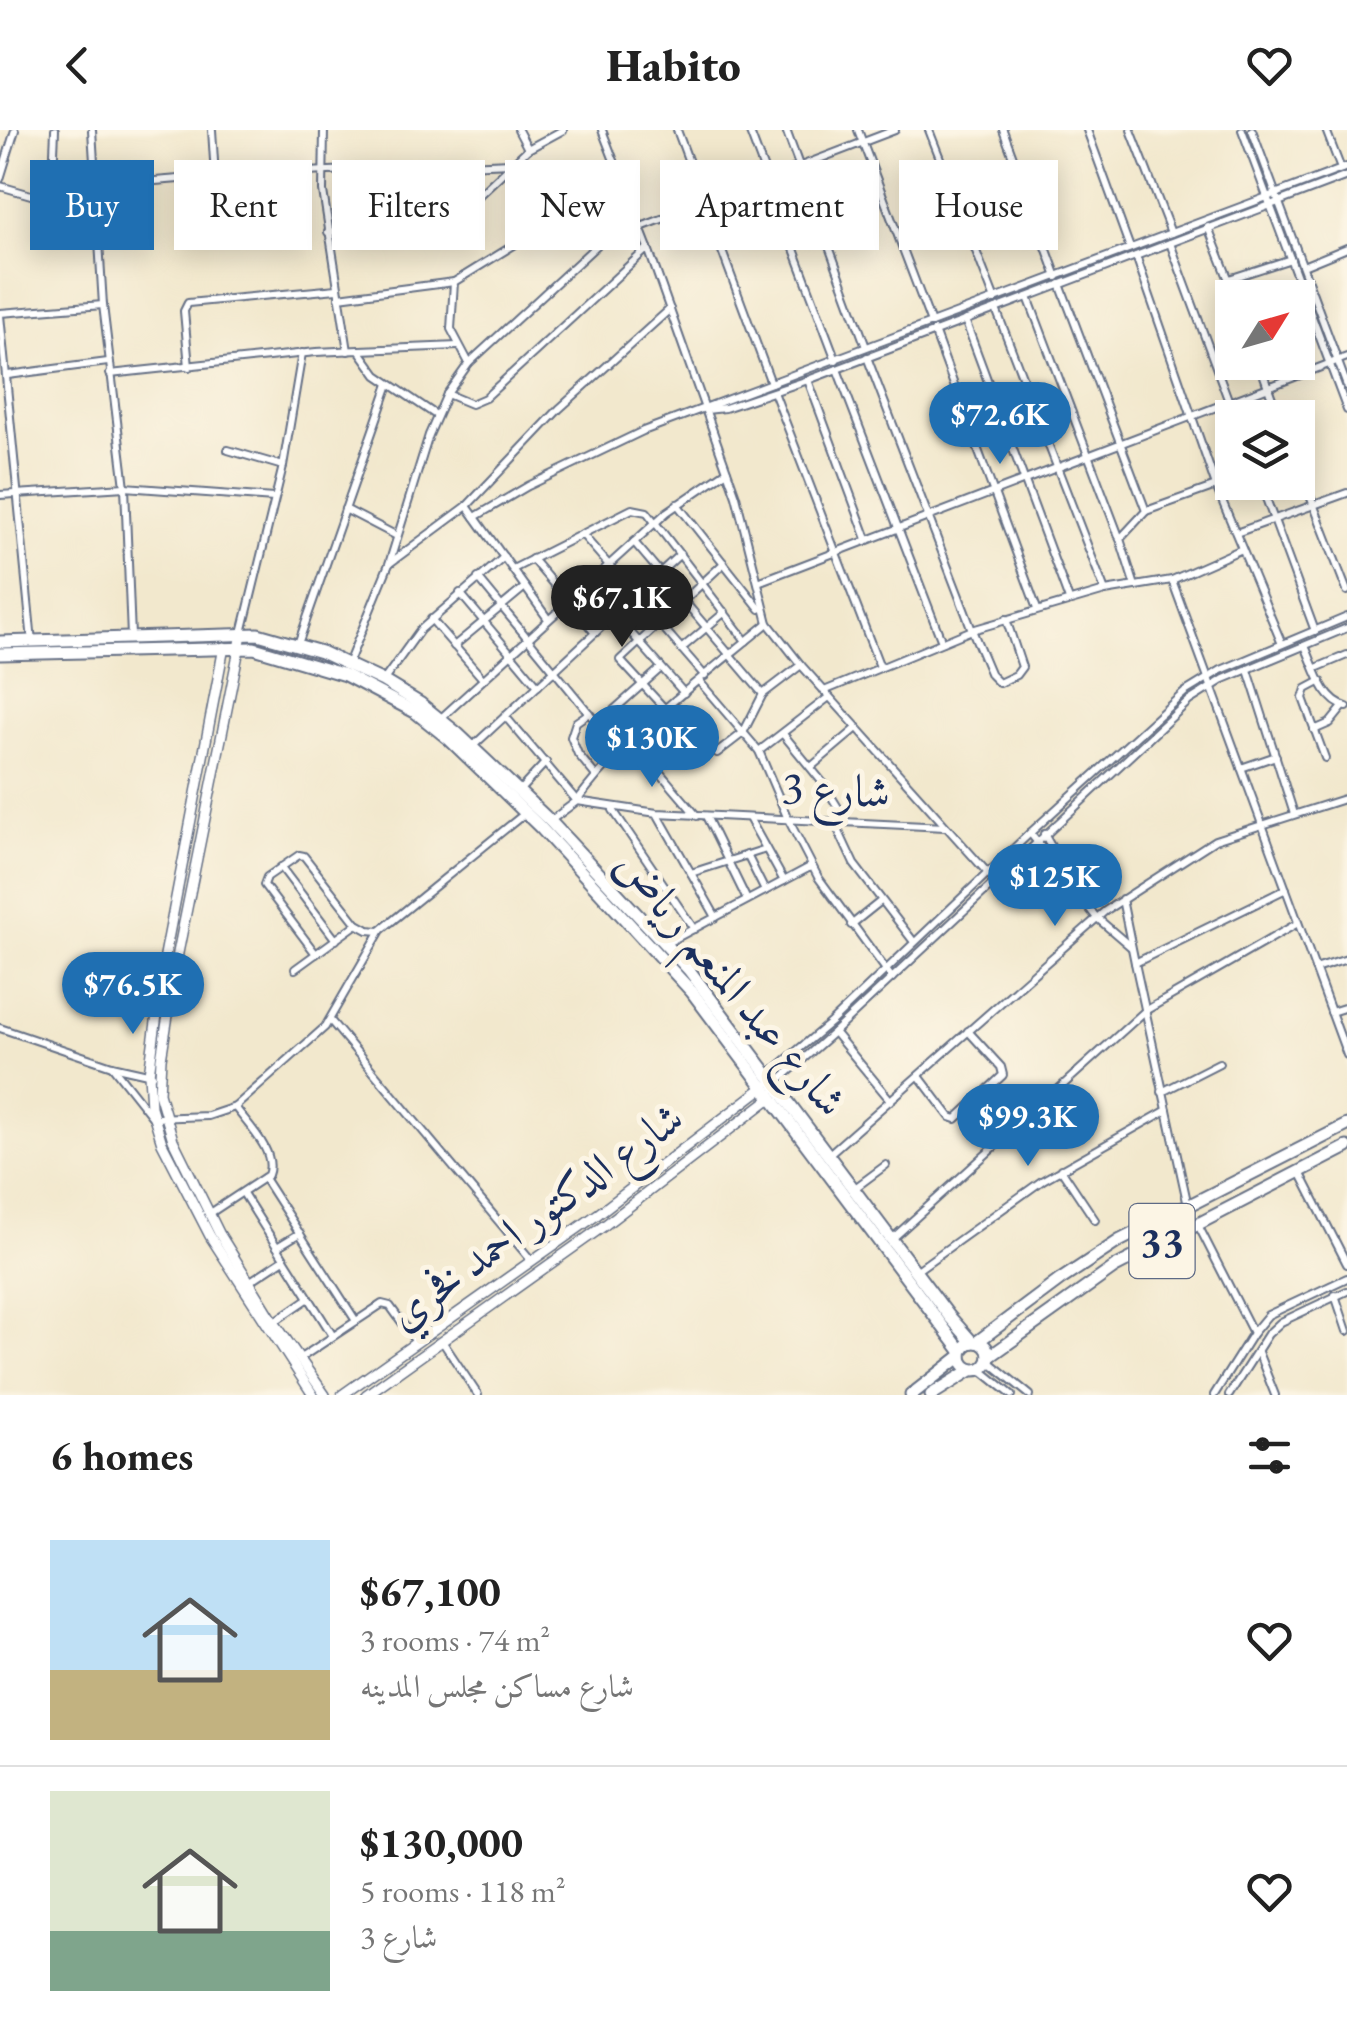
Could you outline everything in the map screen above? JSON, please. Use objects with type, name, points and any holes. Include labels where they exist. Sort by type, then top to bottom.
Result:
[{"type":"highway","name":"شارع عبد المنعم رياض","points":[[241,641],[258,634],[298,645],[384,681],[440,719],[519,791],[710,1005]]},
{"type":"highway","name":"شارع عبد المنعم رياض","points":[[83,646],[130,638],[241,641],[318,665],[396,700],[450,740],[525,813],[545,824],[665,944],[824,1157],[961,1354],[965,1367],[982,1364],[986,1347],[974,1342],[915,1271],[855,1188],[824,1157]]},
{"type":"highway","name":"شارع عبد المنعم رياض","points":[[0,642],[32,647],[225,641]]},
{"type":"highway","name":"شارع عبد المنعم رياض","points":[[0,654],[32,647]]},
{"type":"highway","name":"33","points":[[974,1342],[1088,1260],[1347,1125]]},
{"type":"highway","name":"33","points":[[982,1364],[1100,1276],[1347,1147]]},
{"type":"highway","points":[[912,1395],[974,1342]]},
{"type":"highway","points":[[931,1395],[982,1364]]},
{"type":"street","points":[[15,130],[0,182],[30,191]]},
{"type":"street","points":[[54,160],[55,130]]},
{"type":"street","points":[[92,130],[94,160]]},
{"type":"street","points":[[212,130],[213,160]]},
{"type":"street","points":[[324,130],[328,232],[348,351]]},
{"type":"street","points":[[518,130],[528,149]]},
{"type":"street","points":[[602,130],[614,160]]},
{"type":"street","points":[[677,130],[688,160]]},
{"type":"street","points":[[749,130],[761,160]]},
{"type":"street","points":[[786,130],[798,160]]},
{"type":"street","points":[[858,130],[1037,609]]},
{"type":"street","points":[[816,160],[895,130]]},
{"type":"street","points":[[930,130],[1104,592]]},
{"type":"street","points":[[1002,130],[1146,511]]},
{"type":"street","points":[[1086,130],[1130,248]]},
{"type":"street","points":[[1131,130],[1171,233]]},
{"type":"street","points":[[1242,130],[1303,266],[1347,410]]},
{"type":"street","points":[[1252,130],[1291,259],[1347,386]]},
{"type":"street","points":[[1326,130],[1347,186]]},
{"type":"street","points":[[515,160],[560,131]]},
{"type":"street","points":[[312,172],[505,163]]},
{"type":"street","points":[[328,232],[444,220],[462,211],[505,169]]},
{"type":"street","points":[[1090,268],[1130,248],[1344,172]]},
{"type":"street","points":[[773,388],[1090,268],[1136,256],[1272,198]]},
{"type":"street","points":[[660,220],[641,227],[744,520],[763,612]]},
{"type":"street","points":[[1208,227],[1229,279],[1291,259]]},
{"type":"street","points":[[1170,243],[1229,400]]},
{"type":"street","points":[[447,394],[470,404],[485,398],[648,248]]},
{"type":"street","points":[[1303,266],[1347,248]]},
{"type":"street","points":[[99,250],[108,362],[125,486],[130,638]]},
{"type":"street","points":[[189,367],[184,311],[188,303],[454,282],[506,250]]},
{"type":"street","points":[[348,665],[388,564],[436,415],[447,394],[469,363],[592,250]]},
{"type":"street","points":[[721,250],[880,668]]},
{"type":"street","points":[[794,250],[942,642]]},
{"type":"street","points":[[830,250],[972,630],[996,682],[1004,682],[1022,667],[1006,619]]},
{"type":"street","points":[[1136,256],[1215,483]]},
{"type":"street","points":[[932,327],[965,320],[995,305],[1028,297],[1058,280]]},
{"type":"street","points":[[454,282],[451,329],[469,363]]},
{"type":"street","points":[[1028,297],[1135,586]]},
{"type":"street","points":[[32,647],[0,314],[103,304]]},
{"type":"street","points":[[388,564],[467,506],[558,409],[670,309]]},
{"type":"street","points":[[965,320],[1069,600]]},
{"type":"street","points":[[110,374],[302,353],[458,346]]},
{"type":"street","points":[[359,350],[368,366],[389,384],[436,415]]},
{"type":"street","points":[[154,1075],[241,641],[283,466],[302,353]]},
{"type":"street","points":[[1235,400],[1347,357]]},
{"type":"street","points":[[8,376],[108,362]]},
{"type":"street","points":[[475,516],[607,447],[723,400],[808,380],[837,364]]},
{"type":"street","points":[[808,380],[867,539]]},
{"type":"street","points":[[1265,380],[1272,400]]},
{"type":"street","points":[[298,645],[389,384]]},
{"type":"street","points":[[758,582],[1215,408]]},
{"type":"street","points":[[228,450],[283,466]]},
{"type":"street","points":[[440,719],[677,504],[726,472]]},
{"type":"street","points":[[0,495],[125,486],[274,498]]},
{"type":"street","points":[[1120,539],[1146,511],[1215,486]]},
{"type":"street","points":[[1236,534],[1347,493]]},
{"type":"street","points":[[1222,500],[1282,644]]},
{"type":"street","points":[[1267,500],[1315,631]]},
{"type":"street","points":[[1311,500],[1347,591]]},
{"type":"street","points":[[677,504],[801,665],[995,882]]},
{"type":"street","points":[[467,506],[548,619]]},
{"type":"street","points":[[345,508],[397,536]]},
{"type":"street","points":[[513,569],[636,508],[647,512],[746,641]]},
{"type":"street","points":[[582,534],[681,648],[759,750],[812,866],[851,926],[892,978]]},
{"type":"street","points":[[634,542],[764,694]]},
{"type":"street","points":[[759,750],[827,694],[942,642],[1069,600],[1172,580],[1242,549]]},
{"type":"street","points":[[472,748],[680,554]]},
{"type":"street","points":[[384,681],[432,620],[504,558]]},
{"type":"street","points":[[532,559],[595,633]]},
{"type":"street","points":[[699,746],[620,660],[724,564]]},
{"type":"street","points":[[478,578],[621,752]]},
{"type":"street","points":[[1172,580],[1347,1056]]},
{"type":"street","points":[[588,584],[684,693]]},
{"type":"street","points":[[454,646],[526,587]]},
{"type":"street","points":[[460,593],[538,686]]},
{"type":"street","points":[[681,648],[724,612]]},
{"type":"street","points":[[771,1085],[790,1057],[1030,833],[1207,676],[1347,617]]},
{"type":"street","points":[[432,620],[483,679]]},
{"type":"street","points":[[545,824],[577,802],[596,776],[633,740],[768,623]]},
{"type":"street","points":[[771,1085],[834,1032],[1178,710],[1210,685],[1347,628]]},
{"type":"street","points":[[225,641],[158,998],[154,1075],[159,1117],[177,1174],[210,1236],[312,1395]]},
{"type":"street","points":[[1305,646],[1332,701],[1345,707],[1330,724],[1314,730]]},
{"type":"street","points":[[1315,668],[1347,655]]},
{"type":"street","points":[[717,753],[743,734],[764,694],[801,665]]},
{"type":"street","points":[[598,724],[661,668]]},
{"type":"street","points":[[1248,670],[1294,814]]},
{"type":"street","points":[[1321,681],[1303,695],[1325,758]]},
{"type":"street","points":[[589,713],[576,722],[571,737],[578,754],[596,776]]},
{"type":"street","points":[[506,716],[577,802]]},
{"type":"street","points":[[811,767],[857,728]]},
{"type":"street","points":[[783,734],[848,822]]},
{"type":"street","points":[[633,740],[702,816],[747,901]]},
{"type":"street","points":[[1241,768],[1276,756]]},
{"type":"street","points":[[519,791],[546,762]]},
{"type":"street","points":[[824,1157],[1096,917],[1122,899],[1198,848],[1262,823],[1347,798]]},
{"type":"street","name":"شارع 3","points":[[577,802],[657,814],[946,828]]},
{"type":"street","points":[[612,809],[694,928]]},
{"type":"street","points":[[159,1117],[208,1116],[235,1106],[318,1035],[381,930],[525,813]]},
{"type":"street","points":[[657,814],[716,917]]},
{"type":"street","points":[[748,817],[784,880]]},
{"type":"street","points":[[189,820],[203,824]]},
{"type":"street","points":[[834,822],[854,864],[914,942]]},
{"type":"street","points":[[1039,825],[1060,869]]},
{"type":"street","points":[[1030,833],[1096,917],[1131,947]]},
{"type":"street","points":[[691,873],[766,849]]},
{"type":"street","points":[[748,855],[766,891]]},
{"type":"street","points":[[316,954],[265,888],[266,880],[297,856],[304,856],[358,924],[368,930],[381,930]]},
{"type":"street","points":[[665,944],[812,866]]},
{"type":"street","points":[[281,867],[336,940]]},
{"type":"street","points":[[1135,963],[1286,889]]},
{"type":"street","points":[[1122,899],[1188,1206]]},
{"type":"street","points":[[851,926],[881,900]]},
{"type":"street","points":[[296,970],[358,924]]},
{"type":"street","points":[[892,1239],[1145,1011],[1298,924]]},
{"type":"street","points":[[166,950],[178,953]]},
{"type":"street","points":[[1315,969],[1347,959]]},
{"type":"street","points":[[158,998],[170,1001]]},
{"type":"street","points":[[1331,1012],[1347,1007]]},
{"type":"street","points":[[330,1020],[531,1260]]},
{"type":"street","points":[[0,1028],[112,1066],[154,1075]]},
{"type":"street","points":[[919,1076],[950,1118],[956,1119],[1003,1074],[968,1031]]},
{"type":"street","points":[[834,1032],[891,1100]]},
{"type":"street","points":[[790,1057],[796,1065]]},
{"type":"street","points":[[1162,1092],[1219,1063]]},
{"type":"street","points":[[112,1066],[159,1117],[249,1282],[325,1395]]},
{"type":"street","name":"شارع الدكتور احمد فخري","points":[[342,1395],[598,1214],[771,1085]]},
{"type":"street","name":"شارع الدكتور احمد فخري","points":[[369,1393],[605,1224],[771,1085]]},
{"type":"street","points":[[209,1214],[264,1178],[272,1168],[272,1161],[235,1106]]},
{"type":"street","points":[[915,1271],[1061,1170],[1167,1110]]},
{"type":"street","points":[[855,1188],[886,1165]]},
{"type":"street","points":[[1061,1170],[1095,1220]]},
{"type":"street","points":[[1300,1171],[1347,1264]]},
{"type":"street","points":[[264,1178],[356,1320]]},
{"type":"street","points":[[242,1193],[333,1336]]},
{"type":"street","points":[[598,1214],[605,1224]]},
{"type":"street","points":[[1197,1224],[1255,1330],[1268,1334]]},
{"type":"street","points":[[277,1247],[300,1234]]},
{"type":"street","points":[[249,1282],[284,1260]]},
{"type":"street","points":[[1214,1395],[1255,1330],[1274,1310],[1347,1278]]},
{"type":"street","points":[[1229,1395],[1268,1334],[1288,1317],[1347,1290]]},
{"type":"street","points":[[1334,1296],[1347,1331]]},
{"type":"street","points":[[274,1322],[309,1298]]},
{"type":"street","points":[[472,1303],[479,1314]]},
{"type":"street","points":[[299,1359],[386,1304],[416,1342]]},
{"type":"street","points":[[441,1340],[478,1395]]},
{"type":"street","points":[[1241,1350],[1255,1354],[1275,1395]]},
{"type":"street","points":[[982,1364],[1012,1395]]},
{"type":"street","points":[[982,1364],[1030,1395]]},
{"type":"street","points":[[364,1380],[369,1393]]}]
